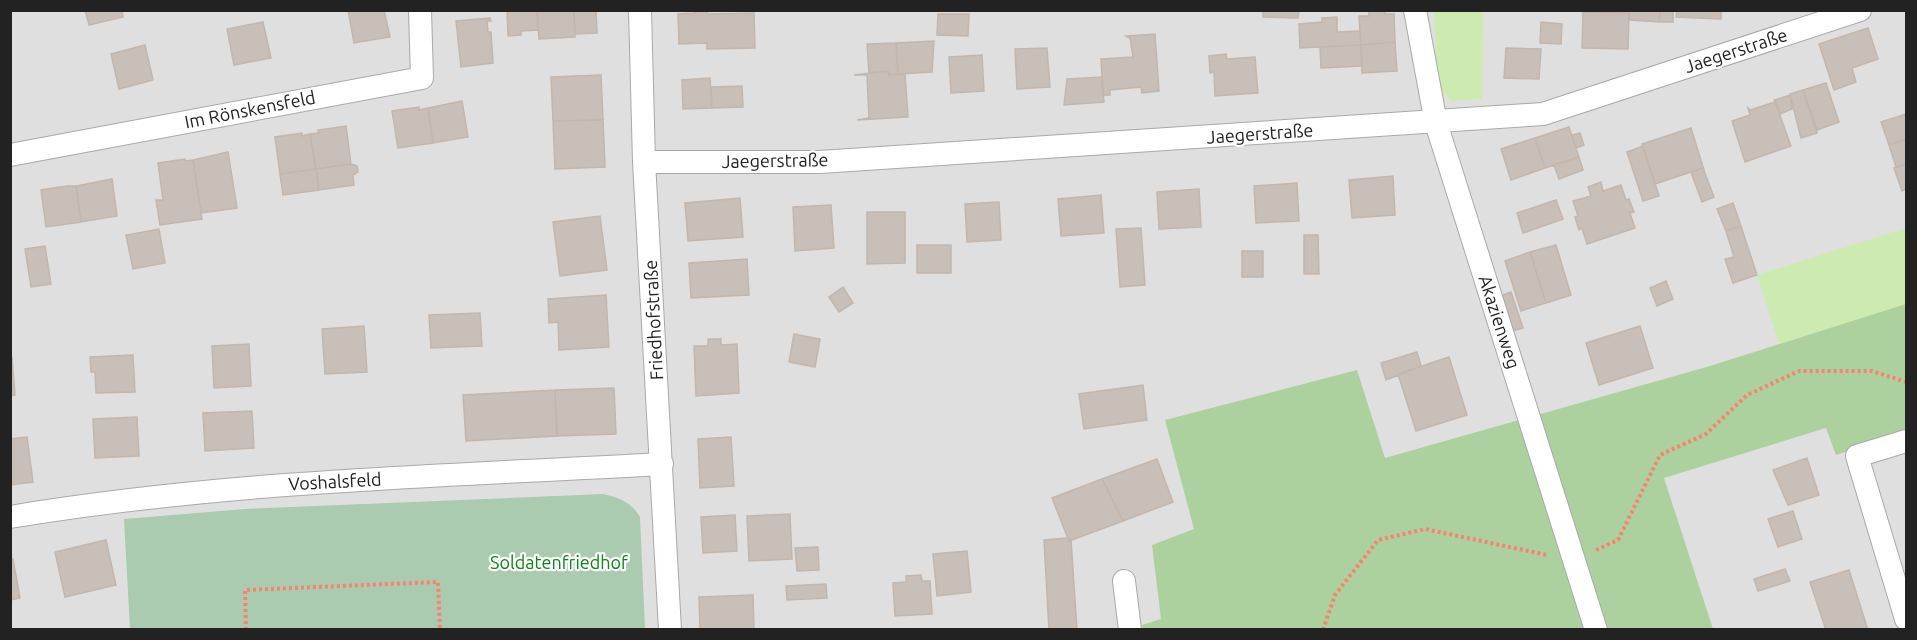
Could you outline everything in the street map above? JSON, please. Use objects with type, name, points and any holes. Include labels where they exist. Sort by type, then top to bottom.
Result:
[{"type":"street","name":"Im Rönskensfeld","points":[[10,155],[422,78],[420,10]]},
{"type":"street","name":"Friedhofstraße","points":[[639,10],[644,162],[670,630]]},
{"type":"street","name":"Akazienweg","points":[[1415,10],[1436,123],[1596,630]]},
{"type":"street","name":"Jaegerstraße","points":[[644,162],[820,162],[1436,123],[1543,114],[1860,10]]},
{"type":"street","points":[[1906,441],[1857,456],[1906,619]]},
{"type":"street","name":"Voshalsfeld","points":[[10,517],[132,499],[242,488],[662,464]]},
{"type":"street","points":[[1124,581],[1130,630]]},
{"type":"path","points":[[1323,630],[1335,595],[1378,540],[1425,529],[1574,561],[1618,540],[1660,455],[1706,434],[1747,395],[1798,371],[1872,371],[1906,382]]},
{"type":"path","points":[[246,630],[244,590],[438,582],[440,630]]},
{"type":"shaded area","points":[[11,11],[1906,11],[1906,629],[11,629]]},
{"type":"green space","points":[[1434,11],[1483,11],[1482,99],[1451,101],[1438,87]]},
{"type":"green space","points":[[1906,228],[1906,305],[1779,344],[1757,275]]},
{"type":"green space","points":[[1906,304],[1906,432],[1836,455],[1826,428],[1664,478],[1713,629],[1143,630],[1142,625],[1161,619],[1152,545],[1194,529],[1165,420],[1357,370],[1385,458],[1710,366]]},
{"type":"green space","name":"Soldatenfriedhof","points":[[603,494],[624,501],[640,517],[645,629],[130,629],[124,519],[245,509]]},
{"type":"building","points":[[85,10],[122,10],[123,17],[89,25]]},
{"type":"building","points":[[348,10],[384,10],[390,37],[354,43]]},
{"type":"building","points":[[507,10],[537,10],[538,30],[521,31],[521,35],[508,36]]},
{"type":"building","points":[[537,10],[574,10],[575,37],[539,39]]},
{"type":"building","points":[[574,10],[596,10],[597,33],[575,34]]},
{"type":"building","points":[[695,10],[706,10],[708,14],[754,13],[755,48],[707,49],[707,43],[679,44],[678,14],[695,13]]},
{"type":"building","points":[[1263,10],[1299,10],[1298,18],[1263,17]]},
{"type":"building","points":[[1369,10],[1385,10],[1385,14],[1394,14],[1395,42],[1361,45],[1359,16],[1369,16]]},
{"type":"building","points":[[1630,10],[1660,10],[1659,22],[1629,20]]},
{"type":"building","points":[[1660,10],[1673,10],[1673,22],[1659,22]]},
{"type":"building","points":[[1677,10],[1721,10],[1721,19],[1676,17]]},
{"type":"building","points":[[1583,12],[1629,13],[1628,49],[1582,48]]},
{"type":"building","points":[[938,14],[969,14],[968,36],[937,35]]},
{"type":"building","points":[[1337,17],[1337,32],[1360,31],[1361,45],[1300,48],[1299,24],[1322,22],[1322,18]]},
{"type":"building","points":[[490,18],[491,21],[487,21],[488,32],[491,32],[493,63],[461,67],[456,21]]},
{"type":"building","points":[[263,22],[271,58],[234,65],[227,29]]},
{"type":"building","points":[[1541,22],[1562,24],[1561,44],[1540,43]]},
{"type":"building","points":[[1868,28],[1878,59],[1852,68],[1856,82],[1834,90],[1819,44]]},
{"type":"building","points":[[1155,34],[1159,91],[1142,93],[1141,87],[1110,90],[1110,95],[1103,95],[1101,59],[1133,57],[1130,38],[1126,36]]},
{"type":"building","points":[[934,41],[932,72],[898,74],[896,43]]},
{"type":"building","points":[[1395,42],[1397,71],[1362,73],[1361,45]]},
{"type":"building","points":[[896,43],[898,74],[889,75],[888,71],[869,73],[867,44]]},
{"type":"building","points":[[145,45],[153,80],[119,89],[111,54]]},
{"type":"building","points":[[1361,45],[1362,66],[1321,68],[1320,47]]},
{"type":"building","points":[[1047,48],[1050,87],[1017,89],[1015,49]]},
{"type":"building","points":[[1506,48],[1541,49],[1539,79],[1504,78]]},
{"type":"building","points":[[1226,54],[1227,59],[1255,57],[1258,93],[1215,96],[1214,72],[1210,73],[1209,56]]},
{"type":"building","points":[[982,55],[984,91],[951,93],[949,57]]},
{"type":"building","points":[[888,71],[889,75],[905,74],[908,117],[857,120],[869,118],[867,75],[854,75]]},
{"type":"building","points":[[601,75],[603,120],[553,121],[551,77]]},
{"type":"building","points":[[1102,77],[1104,102],[1064,105],[1067,79]]},
{"type":"building","points":[[710,78],[712,108],[683,109],[682,80]]},
{"type":"building","points":[[1826,83],[1839,122],[1817,130],[1803,90]]},
{"type":"building","points":[[742,86],[743,107],[712,108],[711,87]]},
{"type":"building","points":[[1803,90],[1817,133],[1801,138],[1790,94]]},
{"type":"building","points":[[1790,95],[1792,109],[1780,114],[1775,100]]},
{"type":"building","points":[[1774,99],[1791,146],[1745,162],[1732,121],[1750,115],[1748,108],[1750,110],[1775,102]]},
{"type":"building","points":[[462,101],[468,137],[433,143],[428,108]]},
{"type":"building","points":[[419,107],[419,110],[428,108],[433,143],[398,148],[392,111]]},
{"type":"building","points":[[1906,114],[1906,139],[1889,145],[1881,122]]},
{"type":"building","points":[[603,120],[605,167],[555,169],[553,121]]},
{"type":"building","points":[[346,126],[351,164],[316,169],[310,134],[319,133],[318,130]]},
{"type":"building","points":[[1569,127],[1579,157],[1545,168],[1535,138]]},
{"type":"building","points":[[1691,128],[1707,180],[1703,168],[1655,184],[1642,144]]},
{"type":"building","points":[[302,133],[302,136],[310,134],[316,169],[280,174],[275,137]]},
{"type":"building","points":[[1580,133],[1584,145],[1576,148],[1572,135]]},
{"type":"building","points":[[1535,138],[1545,168],[1511,180],[1501,149]]},
{"type":"building","points":[[1906,139],[1906,164],[1896,167],[1889,145]]},
{"type":"building","points":[[1643,146],[1659,196],[1643,201],[1627,152]]},
{"type":"building","points":[[228,152],[237,208],[201,213],[193,160]]},
{"type":"building","points":[[1579,157],[1583,170],[1559,179],[1554,165]]},
{"type":"building","points":[[185,159],[185,161],[193,160],[202,219],[160,225],[156,200],[163,200],[158,163]]},
{"type":"building","points":[[351,164],[357,166],[358,172],[353,175],[354,185],[319,190],[316,169]]},
{"type":"building","points":[[1906,164],[1906,189],[1902,191],[1894,168]]},
{"type":"building","points":[[1703,168],[1714,197],[1702,202],[1691,172]]},
{"type":"building","points":[[316,169],[319,190],[283,195],[280,174]]},
{"type":"building","points":[[1393,176],[1395,215],[1352,218],[1349,180]]},
{"type":"building","points":[[112,179],[117,216],[81,222],[76,186]]},
{"type":"building","points":[[1601,182],[1603,191],[1621,185],[1626,200],[1629,199],[1634,212],[1630,213],[1635,228],[1587,244],[1582,228],[1579,230],[1575,217],[1578,216],[1573,201],[1591,196],[1588,187]]},
{"type":"building","points":[[1297,183],[1299,221],[1256,223],[1254,186]]},
{"type":"building","points":[[76,186],[81,222],[46,227],[41,190]]},
{"type":"building","points":[[1199,189],[1201,227],[1159,229],[1157,192]]},
{"type":"building","points":[[1101,195],[1104,233],[1061,236],[1058,199]]},
{"type":"building","points":[[740,198],[743,237],[688,241],[685,203]]},
{"type":"building","points":[[1556,200],[1563,219],[1523,233],[1517,213]]},
{"type":"building","points":[[999,202],[1001,240],[967,242],[965,204]]},
{"type":"building","points":[[1733,203],[1741,226],[1726,231],[1717,209]]},
{"type":"building","points":[[831,205],[834,248],[795,251],[793,207]]},
{"type":"building","points":[[867,212],[905,212],[905,263],[867,264]]},
{"type":"building","points":[[600,216],[607,270],[560,276],[553,222]]},
{"type":"building","points":[[1741,226],[1757,275],[1733,283],[1725,259],[1734,257],[1726,231]]},
{"type":"building","points":[[1141,228],[1145,285],[1120,287],[1116,229]]},
{"type":"building","points":[[159,229],[165,263],[133,269],[126,235]]},
{"type":"building","points":[[1304,235],[1318,235],[1319,274],[1304,274]]},
{"type":"building","points":[[917,245],[951,245],[951,273],[917,273]]},
{"type":"building","points":[[1556,245],[1571,295],[1546,303],[1530,252]]},
{"type":"building","points":[[45,246],[51,284],[31,287],[25,249]]},
{"type":"building","points":[[1242,251],[1263,251],[1263,277],[1242,277]]},
{"type":"building","points":[[1530,252],[1546,303],[1521,311],[1505,261]]},
{"type":"building","points":[[747,259],[749,295],[691,298],[689,263]]},
{"type":"building","points":[[1666,281],[1673,299],[1657,306],[1650,288]]},
{"type":"building","points":[[843,287],[853,303],[839,312],[829,297]]},
{"type":"building","points":[[1511,292],[1523,328],[1512,331],[1500,296]]},
{"type":"building","points":[[606,295],[609,347],[559,350],[558,322],[549,323],[548,299]]},
{"type":"building","points":[[480,313],[482,346],[431,348],[429,315]]},
{"type":"building","points":[[364,326],[367,372],[325,374],[322,329]]},
{"type":"building","points":[[1640,326],[1653,368],[1599,385],[1586,343]]},
{"type":"building","points":[[794,334],[820,339],[815,367],[789,362]]},
{"type":"building","points":[[708,339],[721,339],[721,345],[737,344],[739,393],[696,396],[694,346],[708,346]]},
{"type":"building","points":[[249,344],[251,386],[214,388],[212,346]]},
{"type":"building","points":[[1417,352],[1421,366],[1386,380],[1381,363]]},
{"type":"building","points":[[133,355],[135,392],[96,393],[95,372],[91,372],[90,357]]},
{"type":"building","points":[[1449,357],[1467,415],[1416,431],[1398,374]]},
{"type":"building","points":[[12,358],[15,395],[10,396],[10,359]]},
{"type":"building","points":[[1143,385],[1147,420],[1084,429],[1079,394]]},
{"type":"building","points":[[614,388],[616,434],[557,436],[555,390]]},
{"type":"building","points":[[555,390],[557,436],[466,441],[463,395]]},
{"type":"building","points":[[252,411],[254,448],[205,451],[203,413]]},
{"type":"building","points":[[137,417],[139,456],[95,458],[93,419]]},
{"type":"building","points":[[27,437],[33,482],[10,485],[10,439]]},
{"type":"building","points":[[731,437],[734,486],[700,488],[698,439]]},
{"type":"building","points":[[1807,458],[1819,495],[1788,505],[1773,470]]},
{"type":"building","points":[[1157,459],[1173,502],[1123,521],[1102,479]]},
{"type":"building","points":[[1102,479],[1123,521],[1069,541],[1052,498]]},
{"type":"building","points":[[1793,511],[1802,539],[1778,547],[1768,519]]},
{"type":"building","points":[[790,514],[792,559],[749,561],[747,516]]},
{"type":"building","points":[[735,515],[737,551],[703,553],[701,517]]},
{"type":"building","points":[[1067,538],[1071,540],[1077,630],[1049,630],[1044,540]]},
{"type":"building","points":[[106,540],[116,585],[65,597],[55,552]]},
{"type":"building","points":[[818,547],[819,570],[797,571],[795,548]]},
{"type":"building","points":[[967,551],[971,592],[937,596],[933,554]]},
{"type":"building","points":[[10,559],[13,559],[20,598],[10,600]]},
{"type":"building","points":[[1785,569],[1790,581],[1758,591],[1754,579]]},
{"type":"building","points":[[1849,570],[1868,630],[1826,630],[1810,582]]},
{"type":"building","points":[[921,575],[922,581],[930,581],[932,614],[895,616],[893,583],[906,582],[906,576]]},
{"type":"building","points":[[826,584],[827,598],[787,600],[786,586]]},
{"type":"building","points":[[753,595],[754,630],[700,630],[699,597]]}]
